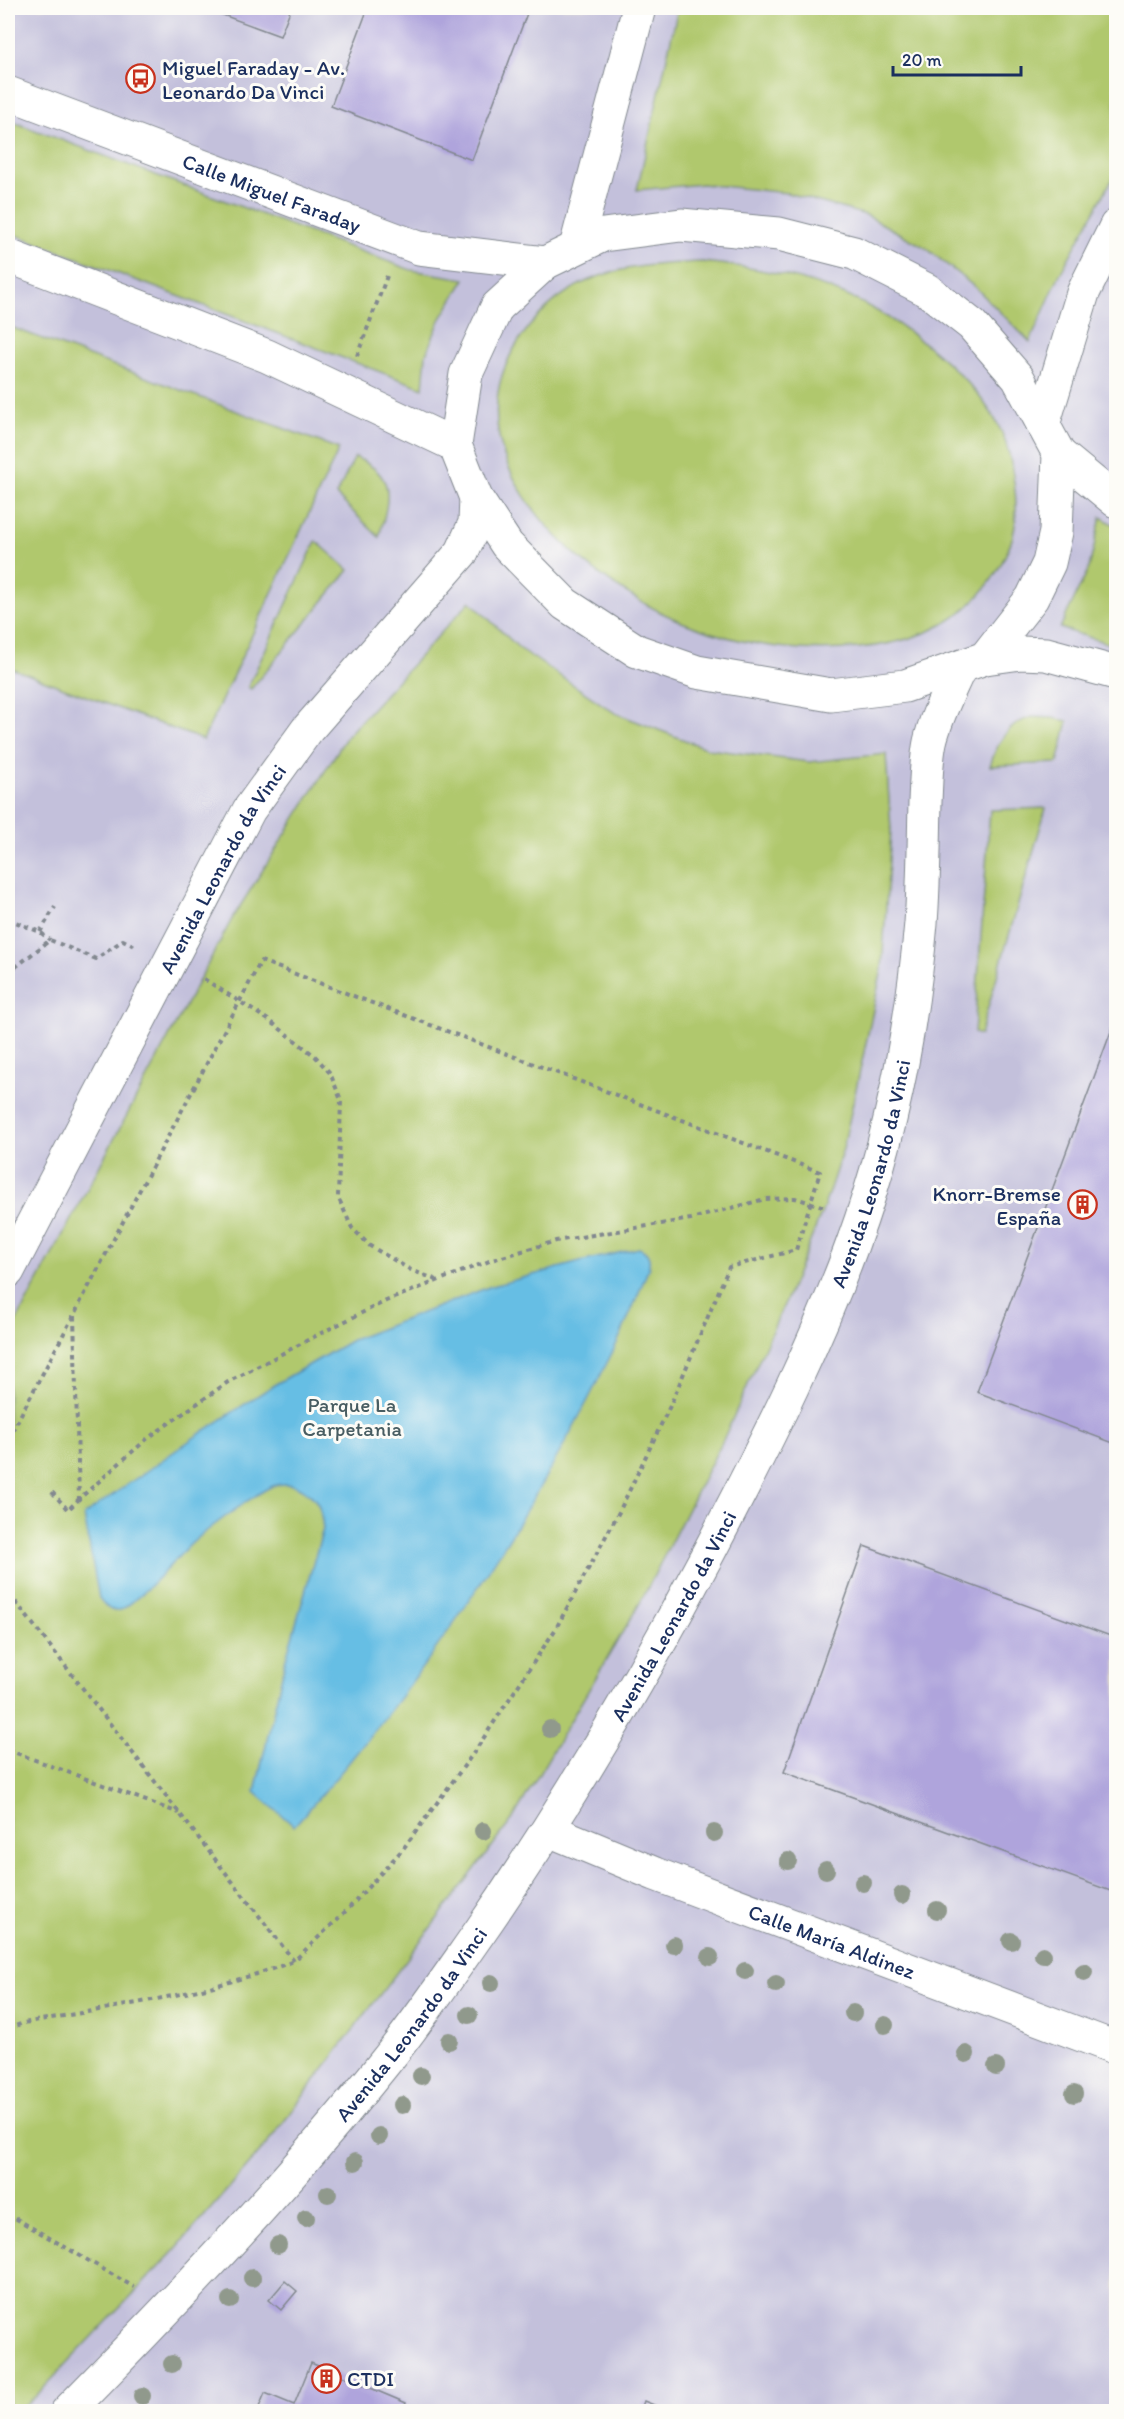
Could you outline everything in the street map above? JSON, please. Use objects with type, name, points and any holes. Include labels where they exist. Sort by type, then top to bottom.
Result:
[{"type":"street","points":[[576,247],[639,8]]},
{"type":"street","name":"Calle Miguel Faraday","points":[[8,93],[418,249],[545,263]]},
{"type":"street","points":[[1116,501],[1059,454],[1018,378],[972,325],[927,290],[854,254],[778,234],[681,225],[603,235],[576,247],[545,263],[497,308],[466,374],[455,445],[476,498],[507,545],[565,604],[637,651],[697,672],[831,694],[905,686],[972,662],[1022,653],[1046,654],[1116,673]]},
{"type":"street","points":[[1043,424],[1083,294],[1116,226]]},
{"type":"street","points":[[8,256],[267,356],[455,445]]},
{"type":"street","name":"Avenida Leonardo da Vinci","points":[[67,2412],[166,2311],[272,2197],[390,2056],[450,1974],[549,1830],[605,1738],[677,1612],[751,1472],[830,1300],[862,1219],[890,1119],[905,1052],[921,922],[929,747],[938,716],[972,662],[1032,598],[1049,564],[1056,532],[1059,454]]},
{"type":"street","name":"Avenida Leonardo da Vinci","points":[[8,1270],[249,810],[307,730],[462,552],[475,523],[476,498]]},
{"type":"street","name":"Calle María Aldinez","points":[[549,1830],[656,1874],[1116,2048]]},
{"type":"path","points":[[344,392],[399,241]]},
{"type":"path","points":[[40,932],[56,907]]},
{"type":"path","points":[[8,919],[96,959],[123,940],[186,968],[270,1021],[315,1056],[330,1073],[341,1100],[338,1197],[352,1228],[370,1246],[411,1270],[437,1281]]},
{"type":"path","points":[[8,973],[50,940]]},
{"type":"path","points":[[8,1439],[261,962],[820,1172],[796,1250],[729,1267],[670,1406],[619,1512],[555,1630],[475,1751],[403,1849],[349,1908],[294,1961],[257,1975],[187,1993],[23,2023],[8,2029]]},
{"type":"path","points":[[52,1492],[68,1510],[148,1438],[228,1382],[386,1301],[492,1260],[556,1241],[691,1219],[765,1199],[795,1198]]},
{"type":"path","points":[[74,1315],[79,1499]]},
{"type":"path","points":[[8,1592],[294,1961]]},
{"type":"path","points":[[8,1750],[179,1813]]},
{"type":"path","points":[[8,2214],[139,2290]]},
{"type":"shaded area","points":[[8,8],[1116,8],[1116,2411],[8,2412]]},
{"type":"green space","points":[[678,8],[1116,8],[1116,172],[1059,276],[1030,342],[977,289],[926,248],[866,215],[787,193],[702,184],[637,190]]},
{"type":"green space","points":[[8,120],[411,270],[465,279],[440,320],[426,354],[423,388],[8,232]]},
{"type":"green space","points":[[703,262],[757,269],[792,277],[826,287],[865,305],[911,333],[934,351],[955,370],[990,412],[1002,433],[1011,463],[1016,522],[1010,545],[985,589],[951,620],[909,639],[859,648],[800,649],[741,641],[703,630],[661,612],[617,587],[576,555],[540,518],[513,476],[498,432],[499,386],[520,339],[538,316],[558,298],[579,285],[624,269]]},
{"type":"green space","points":[[8,326],[339,449],[203,740],[8,667]]},
{"type":"green space","points":[[355,457],[378,472],[387,490],[386,511],[379,537],[336,495]]},
{"type":"green space","points":[[1101,517],[1116,526],[1116,646],[1060,628],[1089,568]]},
{"type":"green space","points":[[316,541],[349,570],[251,689],[248,687]]},
{"type":"green space","name":"Parque La Carpetania","points":[[470,601],[519,648],[615,713],[708,749],[809,762],[886,754],[891,830],[882,969],[843,1149],[824,1207],[788,1296],[723,1440],[641,1601],[512,1820],[267,2144],[173,2252],[36,2396],[19,2411],[8,2412],[8,1337],[232,919],[347,736]]},
{"type":"green space","points":[[1032,717],[1068,721],[1058,763],[990,766],[1004,736],[1016,724]]},
{"type":"green space","points":[[1046,808],[980,1035],[974,1033],[990,810]]},
{"type":"water","points":[[639,1248],[648,1256],[648,1270],[622,1332],[579,1417],[508,1540],[469,1600],[386,1716],[294,1826],[255,1792],[285,1662],[323,1529],[318,1504],[306,1492],[290,1485],[276,1485],[265,1490],[198,1538],[132,1602],[116,1611],[104,1605],[99,1598],[84,1515],[199,1434],[274,1385],[352,1340],[489,1287]]},
{"type":"building","points":[[204,8],[291,8],[280,36]]},
{"type":"building","points":[[368,8],[529,8],[472,160],[331,106]]},
{"type":"building","name":"Knorr-Bremse España","points":[[1116,1018],[1116,1444],[977,1392]]},
{"type":"building","points":[[864,1546],[1116,1638],[1116,1893],[784,1772]]},
{"type":"building","points":[[285,2281],[297,2291],[281,2310],[269,2300]]},
{"type":"building","name":"CTDI","points":[[311,2363],[406,2403],[402,2412],[257,2412],[265,2393],[294,2405]]},
{"type":"building","points":[[644,2401],[669,2411],[669,2412],[640,2412]]},
{"type":"place","name":"Miguel Faraday - Av. Leonardo Da Vinci","points":[[141,79]]},
{"type":"place","name":"Knorr-Bremse España","points":[[1082,1205]]},
{"type":"place","name":"CTDI","points":[[326,2378]]}]
